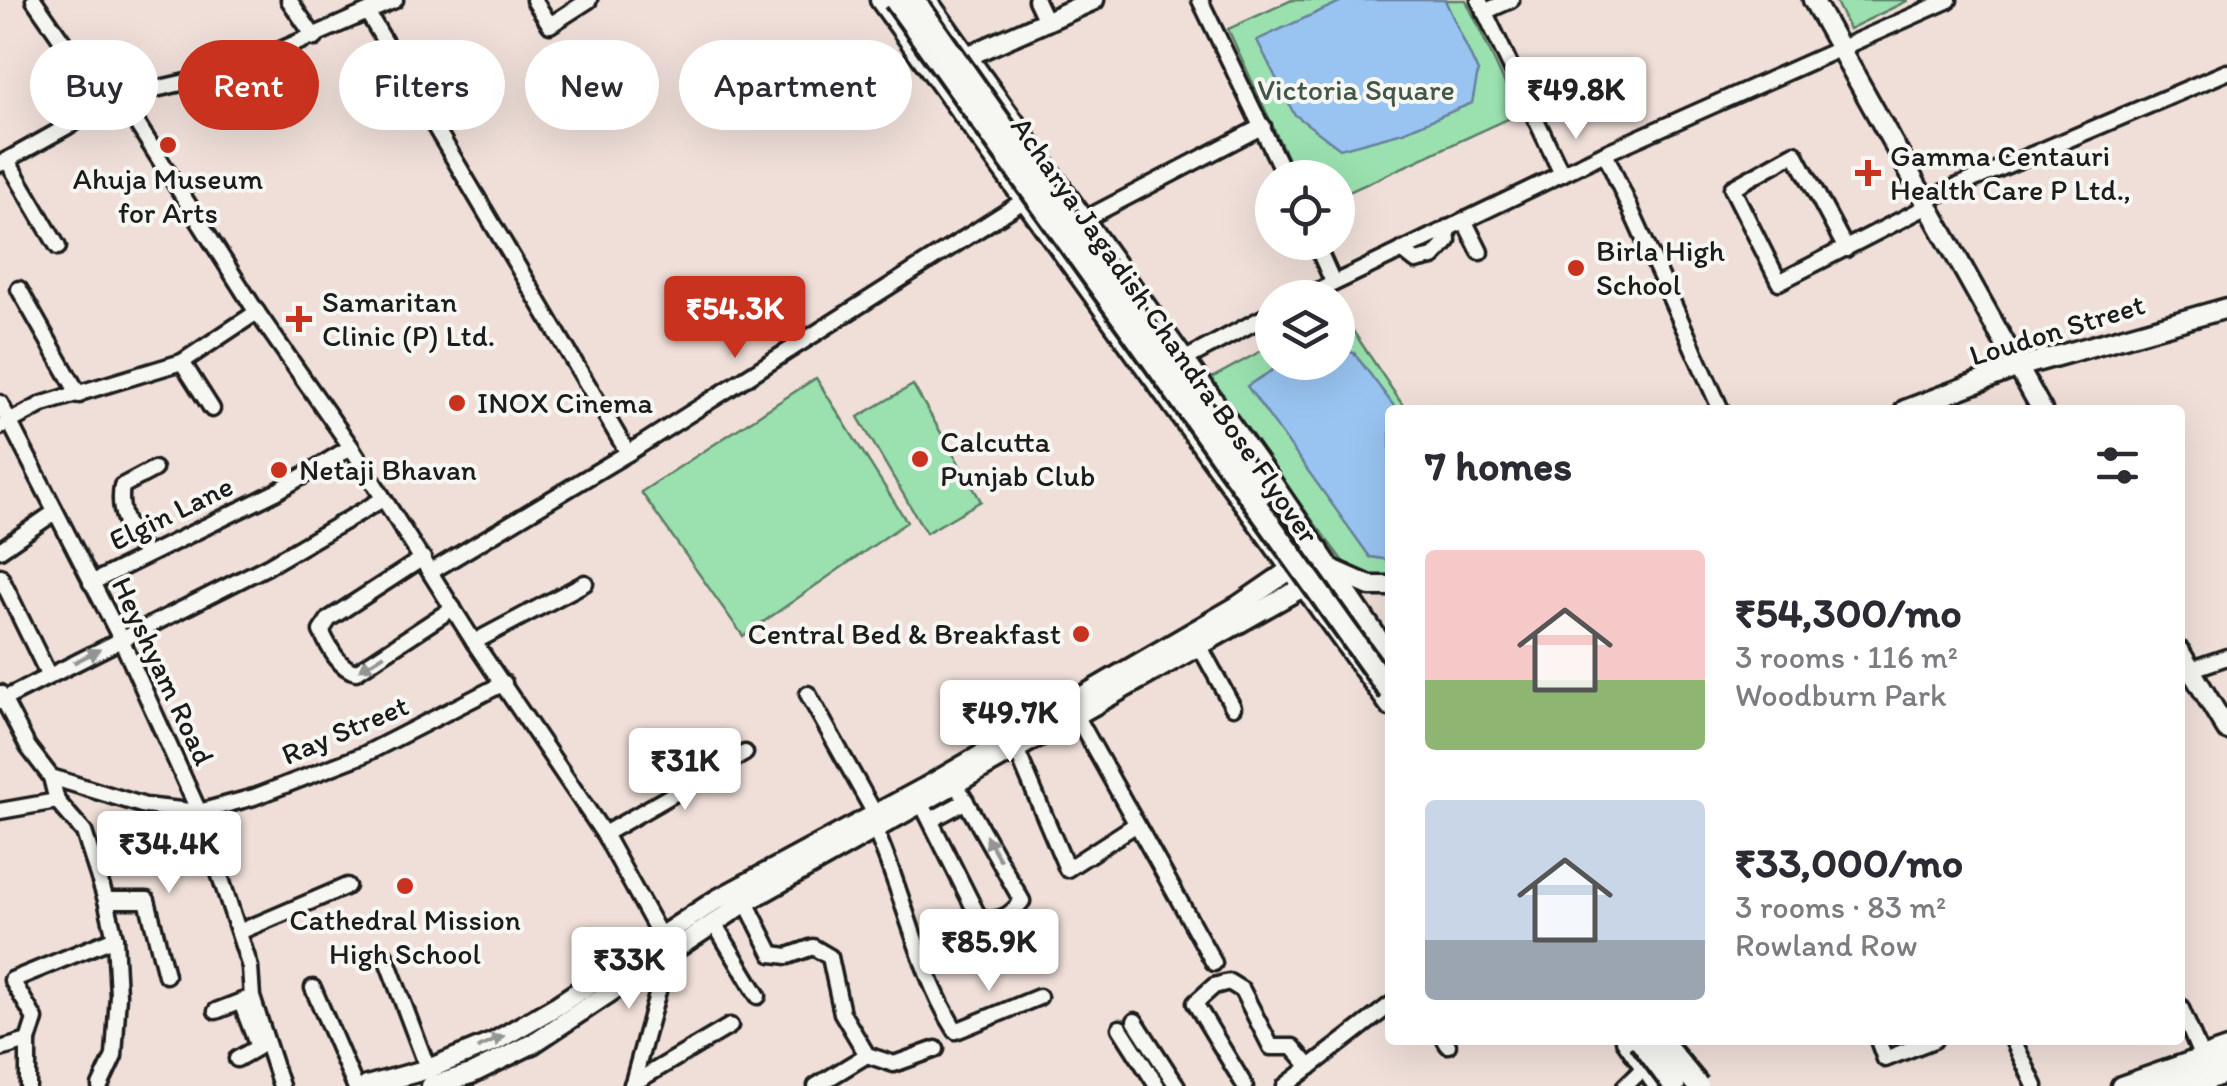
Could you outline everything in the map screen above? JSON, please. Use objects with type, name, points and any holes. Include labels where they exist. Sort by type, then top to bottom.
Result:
[{"type":"highway","name":"Acharya Jagadish Chandra Bose Flyover","points":[[895,0],[1385,685]]},
{"type":"highway","name":"Acharya Jagadish Chandra Bose Flyover","points":[[914,0],[1385,664]]},
{"type":"highway","points":[[1644,1045],[1674,1086]]},
{"type":"highway","points":[[1663,1045],[1695,1086]]},
{"type":"highway","points":[[2154,1086],[2227,1060]]},
{"type":"main road","points":[[880,0],[1385,699]]},
{"type":"main road","points":[[928,0],[1320,550],[1385,648]]},
{"type":"main road","points":[[935,75],[967,55],[1094,0]]},
{"type":"main road","points":[[1813,0],[2039,405]]},
{"type":"main road","name":"Loudon Street","points":[[1917,405],[2018,367],[2227,308]]},
{"type":"main road","points":[[367,1086],[471,1074],[532,1044],[665,944],[716,900],[876,823],[927,813],[961,794],[1017,751],[1199,645],[1295,578],[1320,550]]},
{"type":"main road","points":[[665,944],[714,923],[1240,605],[1295,578],[1333,570],[1370,586],[1385,586]]},
{"type":"main road","points":[[2185,672],[2227,730]]},
{"type":"main road","points":[[1630,1045],[1658,1086]]},
{"type":"main road","points":[[2121,1086],[2227,1050]]},
{"type":"main road","points":[[2190,1086],[2218,1079]]},
{"type":"street","points":[[34,0],[62,40]]},
{"type":"street","points":[[289,0],[315,38]]},
{"type":"street","points":[[158,89],[230,72],[369,15],[395,0]]},
{"type":"street","points":[[534,0],[550,25],[589,0]]},
{"type":"street","points":[[1036,0],[1046,20]]},
{"type":"street","points":[[1200,0],[1278,160]]},
{"type":"street","points":[[1511,0],[1482,6],[1562,174]]},
{"type":"street","points":[[1337,280],[1840,45],[1949,0]]},
{"type":"street","points":[[369,15],[628,454]]},
{"type":"street","points":[[1846,250],[1795,153],[1732,188],[1779,282],[1846,250],[1926,203],[2227,72]]},
{"type":"street","points":[[1085,219],[1263,126]]},
{"type":"street","points":[[58,247],[3,162],[62,130]]},
{"type":"street","points":[[140,130],[256,312],[351,446],[474,642],[604,834],[665,944],[632,1085]]},
{"type":"street","points":[[1606,153],[1718,405]]},
{"type":"street","points":[[432,571],[628,454],[1056,179]]},
{"type":"street","points":[[1464,220],[1480,252]]},
{"type":"street","points":[[19,290],[79,396]]},
{"type":"street","points":[[6,424],[43,404],[182,362],[256,312]]},
{"type":"street","points":[[1151,378],[1255,323]]},
{"type":"street","points":[[182,362],[212,408]]},
{"type":"street","name":"Heyshyam Road","points":[[0,403],[6,424],[121,639],[199,812],[239,932],[247,1000],[281,1086]]},
{"type":"street","name":"Elgin Lane","points":[[91,583],[276,492],[351,446]]},
{"type":"street","points":[[146,555],[129,530],[119,502],[122,486],[154,469]]},
{"type":"street","points":[[100,1086],[114,1056],[115,938],[106,900],[84,832],[57,800],[51,777],[28,748],[1,697],[268,566],[383,499]]},
{"type":"street","points":[[0,550],[55,512]]},
{"type":"street","points":[[423,558],[328,619],[321,631],[324,638],[342,666],[356,672],[453,608]]},
{"type":"street","points":[[0,576],[49,676]]},
{"type":"street","points":[[474,642],[585,582]]},
{"type":"street","points":[[1199,645],[1233,708]]},
{"type":"street","points":[[2185,672],[2227,657]]},
{"type":"street","name":"Ray Street","points":[[199,812],[254,797],[363,756],[504,683]]},
{"type":"street","points":[[808,694],[876,823],[926,970],[956,1032],[1039,997]]},
{"type":"street","points":[[1077,717],[1214,963]]},
{"type":"street","points":[[1017,751],[1067,869],[1135,826]]},
{"type":"street","points":[[604,834],[745,754]]},
{"type":"street","points":[[51,777],[146,806],[199,812]]},
{"type":"street","points":[[927,813],[980,920],[997,921],[1011,915],[1022,901],[961,794]]},
{"type":"street","points":[[0,811],[57,800]]},
{"type":"street","points":[[239,932],[347,886]]},
{"type":"street","points":[[106,900],[147,900],[166,974]]},
{"type":"street","points":[[746,902],[772,954],[788,956],[813,947],[830,957],[842,1013],[868,1055],[894,1064],[936,1050]]},
{"type":"street","points":[[714,923],[758,996]]},
{"type":"street","points":[[28,1086],[28,1041],[35,1018],[6,982],[115,938]]},
{"type":"street","points":[[385,955],[429,1077]]},
{"type":"street","points":[[1245,1086],[1195,1003],[1214,986],[1229,982],[1242,990],[1271,1047],[1293,1047],[1310,1067]]},
{"type":"street","points":[[313,988],[355,1086]]},
{"type":"street","points":[[216,1011],[247,1000]]},
{"type":"street","points":[[1285,1086],[1385,1009]]},
{"type":"street","points":[[1135,1020],[1177,1086]]},
{"type":"street","points":[[632,1085],[730,1026]]},
{"type":"street","points":[[1120,1028],[1157,1086]]},
{"type":"street","points":[[2185,1028],[2202,1058]]},
{"type":"street","points":[[0,1049],[28,1041]]},
{"type":"street","points":[[237,1058],[262,1045]]},
{"type":"street","points":[[1625,1086],[1659,1045]]},
{"type":"street","points":[[1880,1045],[1885,1059],[1921,1045]]},
{"type":"street","points":[[2015,1045],[2035,1086]]},
{"type":"street","points":[[816,1086],[868,1055]]},
{"type":"green space","name":"Victoria Square","points":[[1292,0],[1466,0],[1519,114],[1355,189],[1355,160],[1288,160],[1228,29]]},
{"type":"green space","points":[[1835,0],[1907,0],[1907,1],[1849,29]]},
{"type":"green space","points":[[1355,334],[1403,405],[1385,405],[1385,578],[1356,579],[1208,380],[1255,354],[1255,380],[1355,380]]},
{"type":"green space","points":[[816,378],[907,522],[743,636],[641,492]]},
{"type":"green space","name":"Calcutta Punjab Club","points":[[913,385],[981,501],[926,533],[858,417]]},
{"type":"water","name":"Victoria Square","points":[[1344,0],[1445,0],[1478,72],[1472,103],[1403,132],[1340,149],[1294,114],[1257,40]]},
{"type":"water","points":[[1355,354],[1393,405],[1385,405],[1385,559],[1370,557],[1247,386],[1257,380],[1355,380]]},
{"type":"place","name":"Ahuja Museum for Arts","points":[[168,145]]},
{"type":"place","name":"Gamma Centauri Health Care P Ltd.,","points":[[1868,173]]},
{"type":"place","name":"Birla High School","points":[[1576,268]]},
{"type":"place","name":"Samaritan Clinic (P) Ltd.","points":[[299,319]]},
{"type":"place","name":"INOX Cinema","points":[[457,403]]},
{"type":"place","name":"Calcutta Punjab Club","points":[[920,459]]},
{"type":"place","name":"Netaji Bhavan","points":[[279,470]]},
{"type":"place","name":"Central Bed & Breakfast","points":[[1081,634]]},
{"type":"place","name":"Cathedral Mission High School","points":[[405,886]]}]
